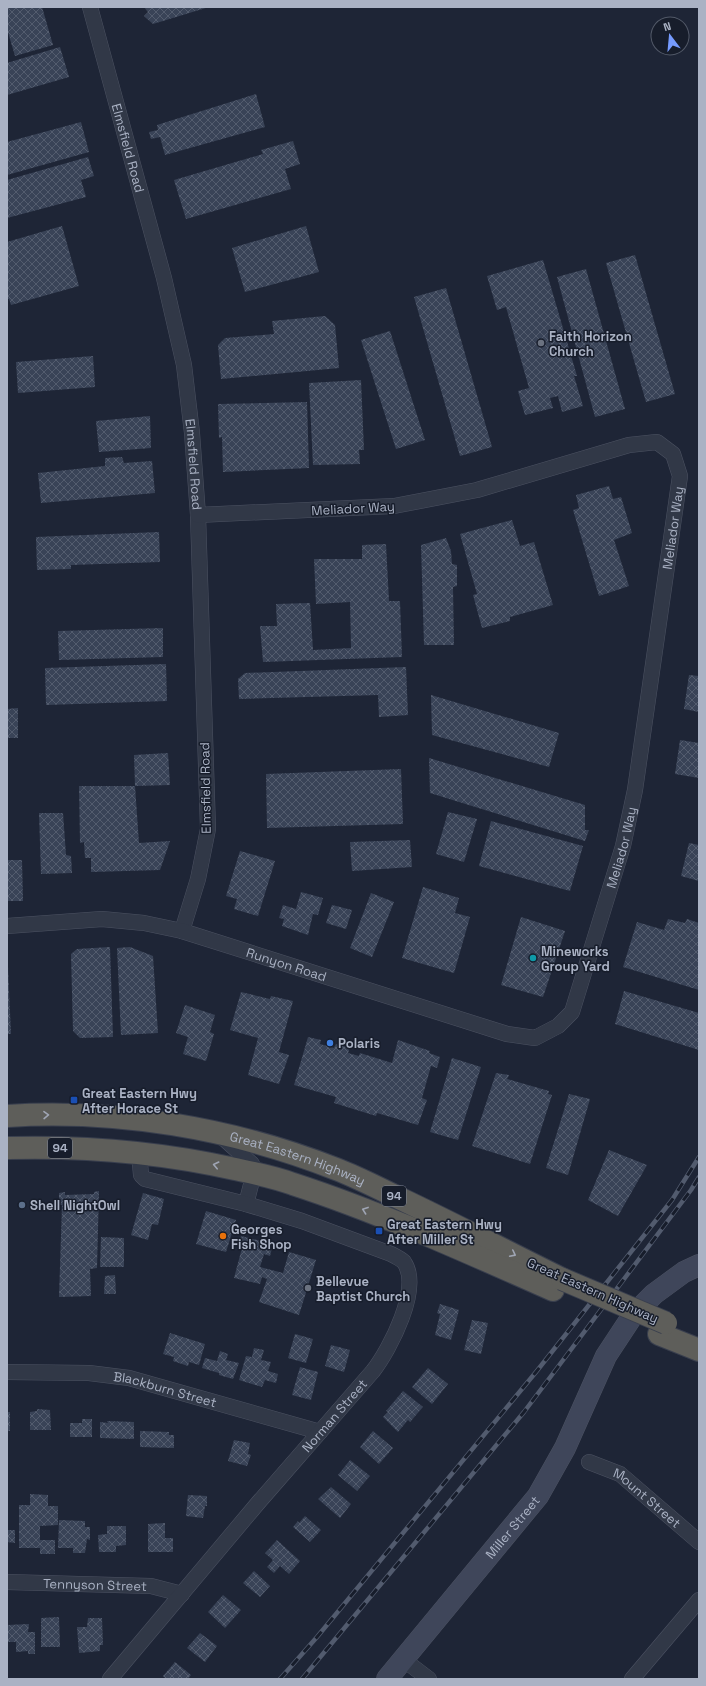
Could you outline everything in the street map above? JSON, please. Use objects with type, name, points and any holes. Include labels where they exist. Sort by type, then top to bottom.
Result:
[{"type":"highway","name":"Great Eastern Highway","points":[[7,1116],[58,1115],[123,1118],[155,1122],[218,1134],[284,1151],[337,1169],[425,1211],[559,1285]]},
{"type":"highway","name":"Great Eastern Highway","points":[[8,1148],[49,1147],[139,1152],[209,1163],[254,1173],[292,1184],[559,1285],[662,1329],[699,1350]]},
{"type":"highway","name":"Great Eastern Highway","points":[[662,1329],[699,1337]]},
{"type":"main road","name":"Miller Street","points":[[387,1679],[538,1496],[565,1448],[606,1356],[633,1315],[654,1294],[684,1272],[699,1265]]},
{"type":"street","name":"Elmsfield Road","points":[[90,7],[164,278],[184,365],[192,434],[198,515],[208,829],[198,879],[182,931]]},
{"type":"street","name":"Meliador Way","points":[[198,515],[394,506],[477,490],[629,445],[657,442],[673,454],[680,476],[635,790],[623,846],[572,1012],[558,1026]]},
{"type":"street","name":"Runyon Road","points":[[7,926],[102,918],[144,923],[182,931],[507,1034],[535,1038],[558,1026]]},
{"type":"street","points":[[218,1134],[252,1164],[254,1173],[246,1204]]},
{"type":"street","name":"Norman Street","points":[[110,1679],[373,1371],[386,1354],[400,1325],[408,1290],[408,1273],[403,1261],[391,1254],[302,1221],[246,1204],[145,1179],[141,1175],[139,1152]]},
{"type":"street","name":"Blackburn Street","points":[[7,1372],[89,1373],[129,1378],[320,1432]]},
{"type":"street","name":"Mount Street","points":[[589,1462],[620,1474],[699,1542]]},
{"type":"street","name":"Tennyson Street","points":[[7,1582],[151,1586],[182,1594]]},
{"type":"street","points":[[632,1679],[699,1600]]},
{"type":"street","points":[[404,1660],[429,1679]]},
{"type":"building","points":[[7,7],[42,7],[53,45],[15,56],[7,29]]},
{"type":"building","points":[[144,7],[209,7],[153,24],[144,16],[148,12]]},
{"type":"building","points":[[60,47],[69,77],[7,95],[7,63]]},
{"type":"building","points":[[256,94],[265,127],[165,155],[160,137],[151,139],[149,132],[158,130],[157,125]]},
{"type":"building","points":[[81,122],[89,152],[7,175],[7,142]]},
{"type":"building","points":[[293,141],[300,164],[285,169],[291,189],[186,219],[174,180],[263,154],[261,150]]},
{"type":"building","points":[[88,157],[94,176],[81,180],[86,197],[7,218],[7,180]]},
{"type":"building","points":[[62,226],[79,286],[11,305],[9,299],[7,299],[7,242]]},
{"type":"building","points":[[306,226],[319,272],[245,292],[232,248]]},
{"type":"building","points":[[635,255],[675,394],[646,402],[606,263]]},
{"type":"building","name":"Faith Horizon Church","points":[[543,260],[577,376],[574,376],[583,406],[562,412],[558,396],[550,398],[553,408],[525,415],[518,391],[529,388],[506,307],[497,310],[487,276]]},
{"type":"building","points":[[586,269],[625,409],[595,417],[557,277]]},
{"type":"building","points":[[446,288],[492,447],[460,456],[414,297]]},
{"type":"building","points":[[325,316],[335,325],[339,368],[221,379],[218,345],[225,338],[274,334],[272,321]]},
{"type":"building","points":[[390,331],[425,440],[396,449],[361,340]]},
{"type":"building","points":[[93,356],[95,387],[18,393],[16,362]]},
{"type":"building","points":[[361,380],[364,450],[359,450],[360,464],[313,465],[309,383]]},
{"type":"building","points":[[307,402],[309,468],[223,472],[222,437],[219,438],[218,404]]},
{"type":"building","points":[[150,416],[151,448],[99,452],[96,421]]},
{"type":"building","points":[[122,457],[124,463],[152,461],[155,493],[41,503],[38,473],[105,466],[105,458]]},
{"type":"building","points":[[609,486],[613,499],[621,497],[632,533],[614,540],[629,586],[599,596],[573,510],[579,508],[576,495]]},
{"type":"building","points":[[512,520],[520,546],[534,542],[553,605],[510,617],[510,621],[482,628],[473,595],[477,594],[460,534]]},
{"type":"building","points":[[159,532],[160,562],[71,565],[71,569],[37,570],[36,537]]},
{"type":"building","points":[[446,538],[451,551],[452,564],[457,565],[457,586],[453,587],[454,645],[424,645],[421,545]]},
{"type":"building","points":[[386,544],[389,601],[400,601],[402,657],[263,662],[260,626],[277,626],[276,604],[310,603],[313,650],[351,648],[350,602],[316,604],[314,559],[362,559],[362,545]]},
{"type":"building","points":[[163,628],[163,657],[59,660],[58,631]]},
{"type":"building","points":[[166,664],[167,701],[46,705],[45,668]]},
{"type":"building","points":[[406,667],[408,715],[379,717],[378,695],[239,699],[238,679],[245,673]]},
{"type":"building","points":[[689,675],[699,676],[699,712],[684,709]]},
{"type":"building","points":[[431,695],[559,733],[549,767],[432,735]]},
{"type":"building","points":[[18,708],[18,738],[7,738],[7,709]]},
{"type":"building","points":[[680,740],[699,743],[699,778],[675,774]]},
{"type":"building","points":[[168,753],[170,785],[135,786],[134,755]]},
{"type":"building","points":[[429,758],[585,805],[585,830],[589,830],[585,841],[430,793]]},
{"type":"building","points":[[401,769],[403,824],[267,828],[266,774]]},
{"type":"building","points":[[79,786],[135,786],[139,843],[170,841],[160,870],[91,872],[91,858],[85,858],[84,842],[80,843]]},
{"type":"building","points":[[448,812],[477,819],[464,862],[436,854]]},
{"type":"building","points":[[39,813],[63,813],[66,855],[71,856],[72,873],[41,874]]},
{"type":"building","points":[[491,821],[583,846],[570,891],[479,866]]},
{"type":"building","points":[[410,840],[412,867],[352,871],[350,842]]},
{"type":"building","points":[[689,843],[699,845],[699,881],[681,876]]},
{"type":"building","points":[[240,851],[275,861],[258,916],[234,909],[237,899],[226,896]]},
{"type":"building","points":[[7,860],[22,860],[23,901],[7,901]]},
{"type":"building","points":[[423,887],[459,898],[455,913],[470,917],[454,973],[402,958]]},
{"type":"building","points":[[301,892],[323,898],[318,915],[313,914],[308,935],[282,926],[284,919],[279,918],[283,905],[296,909]]},
{"type":"building","points":[[371,893],[394,902],[372,957],[350,948]]},
{"type":"building","points":[[332,905],[352,910],[346,929],[326,923]]},
{"type":"building","name":"Mineworks Group Yard","points":[[521,917],[565,931],[543,997],[501,985]]},
{"type":"building","points":[[668,919],[685,923],[687,919],[699,923],[699,990],[623,967],[637,922],[664,930]]},
{"type":"building","points":[[110,947],[113,1037],[80,1038],[73,1031],[71,954],[77,949]]},
{"type":"building","points":[[130,947],[153,956],[158,1033],[121,1035],[117,948]]},
{"type":"building","points":[[8,967],[11,1034],[7,1034]]},
{"type":"building","points":[[624,991],[699,1013],[699,1050],[615,1024]]},
{"type":"building","points":[[241,992],[270,999],[271,996],[293,1001],[279,1052],[289,1055],[279,1084],[248,1075],[258,1038],[230,1030]]},
{"type":"building","points":[[185,1005],[215,1015],[210,1032],[214,1034],[206,1061],[183,1054],[188,1037],[176,1033]]},
{"type":"building","points":[[308,1037],[321,1040],[320,1044],[334,1048],[336,1044],[350,1048],[348,1053],[359,1056],[360,1053],[392,1063],[398,1040],[430,1051],[429,1053],[440,1057],[437,1068],[431,1066],[422,1098],[427,1100],[418,1125],[377,1113],[376,1116],[334,1103],[336,1097],[294,1085]]},
{"type":"building","points":[[452,1058],[481,1067],[458,1140],[430,1132]]},
{"type":"building","points":[[496,1073],[509,1075],[507,1079],[549,1091],[548,1094],[552,1095],[530,1164],[472,1146]]},
{"type":"building","points":[[569,1094],[590,1099],[568,1175],[546,1168]]},
{"type":"building","points":[[609,1150],[647,1165],[618,1216],[588,1200]]},
{"type":"building","points":[[99,1191],[97,1268],[90,1269],[91,1296],[59,1297],[62,1205],[59,1205],[59,1193],[65,1192],[65,1195],[94,1194],[94,1192]]},
{"type":"building","points":[[143,1193],[164,1199],[158,1225],[152,1224],[148,1240],[131,1235]]},
{"type":"building","points":[[206,1211],[236,1220],[226,1252],[196,1244]]},
{"type":"building","points":[[241,1236],[273,1244],[270,1256],[264,1254],[260,1267],[283,1273],[289,1252],[316,1260],[299,1315],[259,1302],[267,1279],[262,1277],[260,1284],[234,1278],[242,1248],[238,1246]]},
{"type":"building","points":[[101,1237],[124,1238],[124,1267],[100,1267]]},
{"type":"building","points":[[115,1275],[116,1294],[104,1294],[105,1276]]},
{"type":"building","points":[[440,1304],[459,1310],[451,1340],[435,1335],[440,1314],[437,1313]]},
{"type":"building","points":[[472,1320],[488,1323],[481,1354],[464,1350]]},
{"type":"building","points":[[170,1333],[205,1344],[199,1365],[189,1362],[188,1366],[173,1361],[174,1357],[163,1354]]},
{"type":"building","points":[[295,1334],[313,1339],[306,1363],[288,1358]]},
{"type":"building","points":[[331,1345],[350,1350],[344,1372],[325,1366]]},
{"type":"building","points":[[254,1348],[264,1350],[261,1360],[271,1362],[268,1371],[278,1374],[276,1383],[265,1380],[262,1387],[239,1380],[246,1356],[252,1357]]},
{"type":"building","points":[[220,1351],[228,1354],[226,1360],[239,1363],[233,1379],[202,1368],[205,1358],[217,1361]]},
{"type":"building","points":[[300,1367],[318,1372],[311,1400],[292,1395]]},
{"type":"building","points":[[428,1368],[448,1384],[432,1404],[412,1387]]},
{"type":"building","points":[[403,1391],[423,1407],[410,1422],[408,1420],[398,1432],[383,1417],[388,1412],[386,1411]]},
{"type":"building","points":[[37,1409],[50,1410],[51,1430],[30,1430],[30,1412],[37,1411]]},
{"type":"building","points":[[7,1412],[10,1412],[10,1431],[7,1431]]},
{"type":"building","points":[[82,1419],[92,1419],[92,1437],[70,1437],[70,1423],[82,1423]]},
{"type":"building","points":[[107,1421],[134,1422],[134,1439],[100,1438],[100,1422],[108,1423]]},
{"type":"building","points":[[140,1431],[169,1432],[169,1435],[174,1435],[174,1448],[140,1447]]},
{"type":"building","points":[[373,1431],[393,1448],[379,1464],[360,1447]]},
{"type":"building","points":[[234,1440],[250,1443],[248,1454],[251,1455],[247,1466],[228,1461]]},
{"type":"building","points":[[350,1460],[370,1476],[357,1491],[338,1475]]},
{"type":"building","points":[[331,1487],[351,1504],[340,1518],[318,1499]]},
{"type":"building","points":[[30,1494],[48,1495],[48,1506],[58,1506],[58,1525],[40,1526],[40,1540],[55,1540],[55,1554],[40,1554],[40,1548],[19,1548],[19,1505],[30,1505]]},
{"type":"building","points":[[188,1495],[207,1496],[207,1506],[205,1506],[203,1518],[186,1516]]},
{"type":"building","points":[[305,1516],[321,1530],[310,1542],[293,1527]]},
{"type":"building","points":[[59,1520],[85,1521],[85,1527],[90,1527],[90,1540],[87,1539],[85,1553],[73,1553],[73,1548],[58,1548]]},
{"type":"building","points":[[165,1523],[165,1538],[173,1538],[173,1552],[148,1552],[148,1524]]},
{"type":"building","points":[[107,1526],[126,1526],[126,1545],[116,1546],[116,1552],[99,1552],[98,1535],[107,1534]]},
{"type":"building","points":[[7,1530],[15,1530],[15,1543],[7,1542]]},
{"type":"building","points":[[277,1540],[300,1561],[289,1574],[280,1566],[274,1573],[267,1567],[273,1560],[265,1553]]},
{"type":"building","points":[[254,1571],[270,1586],[260,1597],[243,1583]]},
{"type":"building","points":[[223,1595],[241,1610],[225,1628],[208,1612]]},
{"type":"building","points":[[59,1617],[60,1647],[41,1647],[41,1618]]},
{"type":"building","points":[[88,1618],[102,1618],[103,1645],[100,1645],[100,1651],[79,1653],[77,1627],[87,1627]]},
{"type":"building","points":[[29,1624],[28,1632],[35,1632],[35,1654],[28,1654],[28,1651],[16,1652],[16,1642],[7,1642],[7,1625]]},
{"type":"building","points":[[200,1633],[217,1646],[205,1662],[187,1648]]},
{"type":"building","points":[[175,1662],[191,1675],[188,1679],[166,1679],[163,1676]]},
{"type":"railway","points":[[280,1679],[317,1637],[536,1372],[672,1200],[699,1157]]},
{"type":"railway","points":[[302,1679],[524,1412],[691,1190],[699,1177]]},
{"type":"place","name":"Faith Horizon Church","points":[[541,343]]},
{"type":"place","name":"Mineworks Group Yard","points":[[533,958]]},
{"type":"place","name":"Polaris","points":[[330,1043]]},
{"type":"place","name":"Great Eastern Hwy After Horace St","points":[[74,1100]]},
{"type":"place","name":"Shell NightOwl","points":[[22,1205]]},
{"type":"place","name":"Great Eastern Hwy After Miller St","points":[[379,1231]]},
{"type":"place","name":"Georges Fish Shop","points":[[223,1236]]},
{"type":"place","name":"Bellevue Baptist Church","points":[[308,1288]]}]
